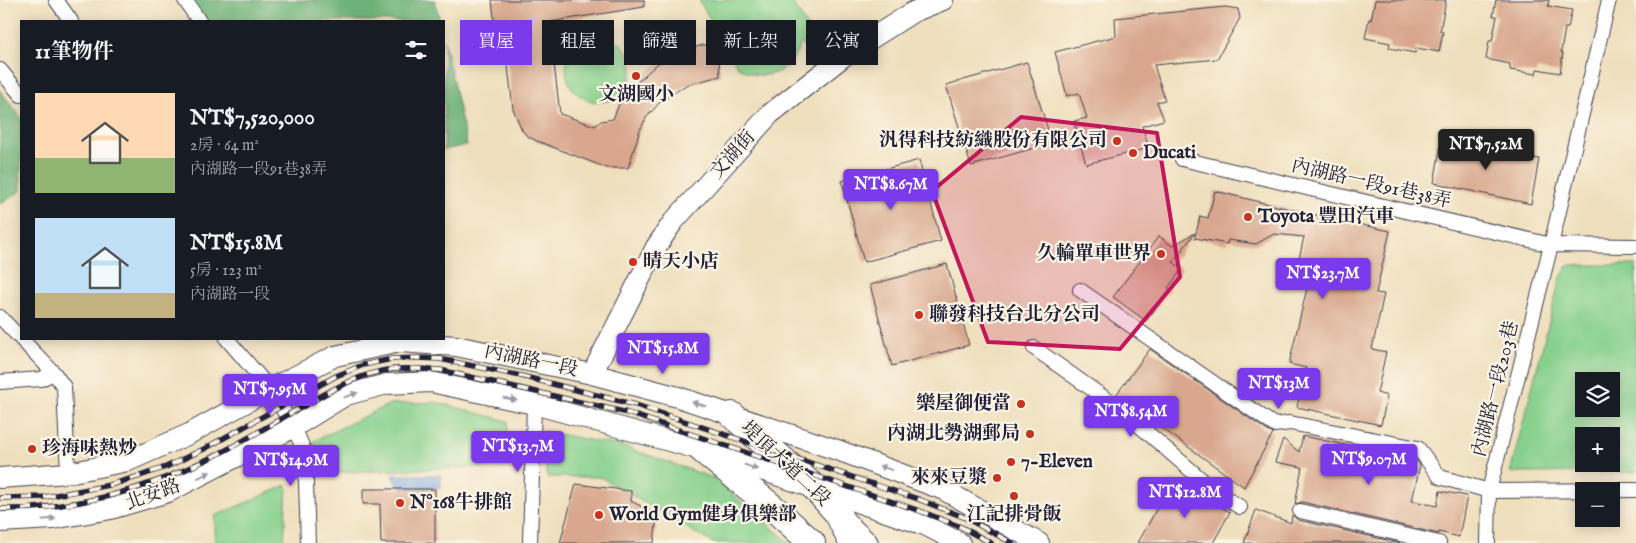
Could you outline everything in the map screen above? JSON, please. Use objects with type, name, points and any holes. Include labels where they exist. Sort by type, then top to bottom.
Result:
[{"type":"highway","name":"堤頂大道二段","points":[[732,415],[816,489],[838,514],[852,543]]},
{"type":"highway","name":"堤頂大道二段","points":[[702,450],[772,506],[812,543]]},
{"type":"main road","name":"文湖街","points":[[592,374],[656,247],[673,222],[770,114],[844,56],[913,12],[942,0]]},
{"type":"main road","name":"內湖路一段","points":[[270,389],[335,356],[400,342],[456,346],[592,374],[678,397],[840,451],[944,490],[1039,543]]},
{"type":"main road","points":[[294,427],[346,396],[387,384],[431,382],[534,404],[702,450],[816,489],[924,534],[960,543]]},
{"type":"main road","points":[[0,478],[68,473],[128,461],[189,434],[270,389]]},
{"type":"main road","name":"北安路","points":[[0,522],[53,519],[111,510],[168,492],[294,427]]},
{"type":"main road","name":"堤頂大道二段","points":[[838,514],[868,543]]},
{"type":"street","points":[[56,0],[70,20]]},
{"type":"street","points":[[185,0],[198,20]]},
{"type":"street","name":"內湖路一段203巷","points":[[1488,543],[1489,491],[1551,245],[1609,0]]},
{"type":"street","points":[[0,70],[20,94]]},
{"type":"street","name":"內湖路一段91巷38弄","points":[[1182,159],[1551,245],[1636,246]]},
{"type":"street","points":[[1080,290],[1274,426],[1290,423],[1418,448],[1440,477],[1489,491],[1636,490]]},
{"type":"street","points":[[4,321],[20,338]]},
{"type":"street","points":[[22,340],[54,373],[64,387],[68,473]]},
{"type":"street","points":[[229,340],[270,389],[294,427],[305,453],[308,543]]},
{"type":"street","points":[[1034,348],[1120,409],[1216,492],[1240,507]]},
{"type":"street","points":[[0,382],[41,379],[54,373]]},
{"type":"street","points":[[530,543],[534,404]]},
{"type":"street","points":[[1300,511],[1439,543]]},
{"type":"highlighted area","points":[[1021,117],[1157,133],[1180,277],[1120,349],[988,342],[932,191]]},
{"type":"green space","points":[[191,0],[435,0],[440,20],[204,20]]},
{"type":"green space","points":[[699,0],[791,0],[806,24],[806,50],[801,42],[796,54],[796,20],[711,20]]},
{"type":"green space","points":[[614,40],[624,48],[624,65],[631,65],[629,81],[622,92],[611,99],[599,102],[587,99],[576,92],[569,81],[566,69],[567,65],[614,65]]},
{"type":"green space","points":[[445,45],[467,145],[445,150]]},
{"type":"green space","points":[[788,65],[775,73],[766,75],[756,75],[737,66]]},
{"type":"green space","points":[[0,90],[20,116],[20,192],[0,204]]},
{"type":"green space","points":[[1568,265],[1636,265],[1636,472],[1510,473],[1560,279]]},
{"type":"green space","points":[[435,402],[508,421],[507,466],[322,473],[314,441],[390,404]]},
{"type":"green space","points":[[543,431],[625,447],[713,478],[790,543],[713,543],[600,477],[547,477]]},
{"type":"green space","points":[[287,485],[284,543],[215,543],[215,516]]},
{"type":"water","points":[[393,475],[441,475],[441,488],[401,488],[396,483]]},
{"type":"building","points":[[492,0],[644,0],[644,7],[562,20],[542,20],[542,65],[554,65],[560,114],[595,126],[601,121],[613,119],[620,102],[631,88],[656,65],[696,65],[696,47],[706,45],[706,65],[719,65],[720,76],[686,85],[660,102],[646,118],[640,130],[628,168],[607,168],[537,141],[527,136],[522,130],[513,109],[508,65],[532,65],[532,20],[494,20]]},
{"type":"building","points":[[1375,0],[1446,0],[1440,31],[1443,32],[1439,52],[1416,48],[1415,53],[1389,48],[1390,43],[1365,38]]},
{"type":"building","points":[[1496,0],[1549,0],[1548,6],[1572,10],[1568,28],[1565,28],[1560,73],[1537,69],[1536,74],[1510,70],[1510,64],[1486,59],[1489,41],[1492,41],[1497,16],[1493,16]]},
{"type":"building","points":[[1225,7],[1238,9],[1240,18],[1217,59],[1154,65],[1165,100],[1157,102],[1164,120],[1142,126],[1149,148],[1086,164],[1074,121],[1087,118],[1079,93],[1067,96],[1055,52],[1116,36],[1115,18]]},
{"type":"building","points":[[1027,62],[1052,143],[971,166],[946,85]]},
{"type":"building","points":[[1442,138],[1539,159],[1531,204],[1434,183]]},
{"type":"building","points":[[919,160],[941,241],[864,262],[842,181]]},
{"type":"building","points":[[1215,191],[1390,231],[1376,293],[1384,294],[1372,349],[1386,352],[1377,393],[1387,396],[1381,425],[1297,407],[1306,368],[1289,364],[1312,267],[1298,263],[1304,237],[1274,234],[1256,244],[1228,240],[1227,244],[1195,238],[1200,216],[1208,218]]},
{"type":"building","points":[[1195,233],[1173,262],[1182,269],[1168,288],[1170,290],[1146,321],[1113,297],[1159,236],[1172,246]]},
{"type":"building","name":"聯發科技台北分公司","points":[[947,264],[969,345],[892,366],[870,285]]},
{"type":"building","points":[[1150,349],[1273,433],[1244,487],[1116,395]]},
{"type":"building","points":[[1303,436],[1416,460],[1420,465],[1412,501],[1437,506],[1440,491],[1467,496],[1459,537],[1302,502],[1295,504],[1302,467],[1275,462],[1283,439],[1299,452]]},
{"type":"building","points":[[1172,481],[1230,512],[1213,543],[1138,543]]},
{"type":"building","name":"World Gym健身俱樂部","points":[[576,484],[631,491],[631,501],[657,515],[654,543],[560,543]]},
{"type":"building","points":[[363,489],[435,489],[435,543],[381,543],[380,504],[363,504]]},
{"type":"building","points":[[1256,510],[1291,523],[1292,515],[1298,520],[1400,543],[1244,543]]},
{"type":"railway","points":[[0,498],[45,497],[110,485],[140,476],[166,467],[204,449],[336,376],[363,365],[392,359],[418,358],[440,359],[521,376],[636,405],[918,499],[966,518],[1012,543]]},
{"type":"railway","points":[[0,509],[53,506],[80,502],[133,489],[184,470],[221,453],[318,398],[360,377],[395,369],[418,369],[440,370],[628,413],[920,511],[961,527],[991,543]]},
{"type":"place","name":"文湖國小","points":[[636,76]]},
{"type":"place","name":"汎得科技紡織股份有限公司","points":[[1117,141]]},
{"type":"place","name":"Ducati","points":[[1133,153]]},
{"type":"place","name":"Toyota 豐田汽車","points":[[1248,217]]},
{"type":"place","name":"久輪單車世界","points":[[1161,254]]},
{"type":"place","name":"晴天小店","points":[[633,262]]},
{"type":"place","name":"聯發科技台北分公司","points":[[919,315]]},
{"type":"place","name":"樂屋御便當","points":[[1021,404]]},
{"type":"place","name":"內湖北勢湖郵局","points":[[1030,434]]},
{"type":"place","name":"珍海味熱炒","points":[[32,449]]},
{"type":"place","name":"7-Eleven","points":[[1011,462]]},
{"type":"place","name":"來來豆漿","points":[[997,478]]},
{"type":"place","name":"江記排骨飯","points":[[1014,496]]},
{"type":"place","name":"N°168牛排館","points":[[400,503]]},
{"type":"place","name":"World Gym健身俱樂部","points":[[599,515]]}]
